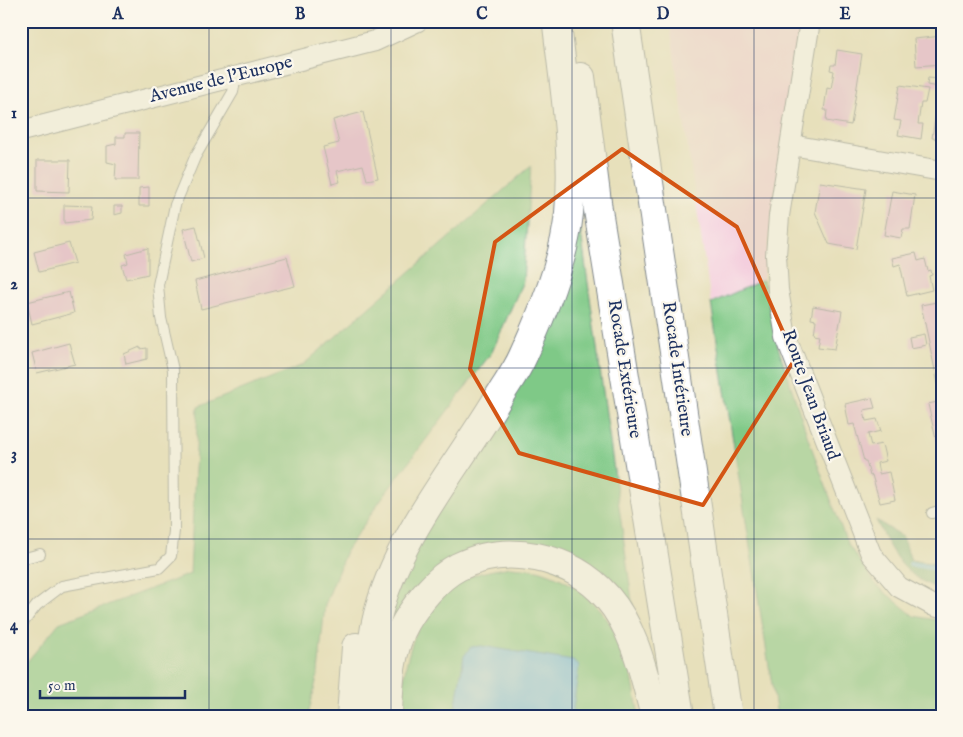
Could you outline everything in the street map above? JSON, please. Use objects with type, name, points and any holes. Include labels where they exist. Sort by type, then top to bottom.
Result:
[{"type":"highway","points":[[372,716],[371,676],[376,619],[393,569],[433,500],[522,359],[537,326],[561,251],[569,213],[570,164],[558,21]]},
{"type":"highway","name":"Rocade Extérieure","points":[[574,21],[598,210],[680,716]]},
{"type":"highway","name":"Rocade Intérieure","points":[[625,21],[728,716]]},
{"type":"highway","points":[[351,716],[352,678],[361,617],[383,566],[404,531],[433,500]]},
{"type":"highway","points":[[388,716],[390,677],[395,649],[405,623],[421,599],[457,568],[480,559],[508,554],[533,556],[561,564],[589,579],[608,598],[623,620],[636,650],[655,716]]},
{"type":"highway","points":[[712,608],[737,716]]},
{"type":"street","name":"Avenue de l'Europe","points":[[21,131],[375,41],[418,21]]},
{"type":"street","name":"Route Jean Briaud","points":[[810,21],[776,255],[778,290],[786,338],[871,554],[899,587],[934,606],[942,608]]},
{"type":"street","points":[[791,145],[942,171]]},
{"type":"lane","points":[[21,625],[37,606],[62,586],[160,568],[171,556],[174,530],[173,370],[161,318],[158,285],[175,205],[195,157],[233,92],[236,76]]},
{"type":"lane","points":[[21,559],[40,554]]},
{"type":"highlighted area","points":[[622,149],[737,227],[795,359],[703,505],[519,453],[470,369],[495,242]]},
{"type":"shaded area","points":[[669,21],[800,21],[763,280],[711,303]]},
{"type":"green space","points":[[531,166],[523,281],[492,352],[382,498],[346,551],[325,605],[318,673],[308,716],[21,716],[21,669],[59,623],[190,574],[198,407],[303,365]]},
{"type":"green space","points":[[579,218],[634,615],[513,543],[396,624],[385,627],[393,596]]},
{"type":"green space","points":[[763,280],[779,350],[808,438],[847,543],[877,586],[914,616],[942,621],[942,716],[777,716],[711,303]]},
{"type":"green space","points":[[876,520],[903,537],[911,560],[942,565],[942,590],[918,578],[901,563],[888,544]]},
{"type":"green space","points":[[510,567],[536,570],[558,578],[572,585],[595,604],[613,628],[626,656],[639,716],[402,716],[403,681],[406,664],[411,646],[426,614],[449,588],[463,579]]},
{"type":"water","points":[[482,646],[573,661],[579,665],[572,716],[454,716],[464,656],[471,647]]},
{"type":"building","points":[[942,36],[942,64],[916,66],[914,39]]},
{"type":"building","points":[[837,50],[862,54],[851,125],[826,121],[827,110],[824,110],[827,88],[831,89],[834,71],[830,70],[831,65],[835,65]]},
{"type":"building","points":[[928,78],[939,79],[938,87],[927,85]]},
{"type":"building","points":[[900,85],[928,89],[925,103],[921,103],[918,124],[923,124],[921,139],[898,135],[901,121],[894,120]]},
{"type":"building","points":[[938,100],[942,100],[942,139],[932,138]]},
{"type":"building","points":[[363,112],[378,178],[367,180],[363,165],[337,171],[340,182],[332,184],[323,147],[339,143],[333,120]]},
{"type":"building","points":[[125,133],[139,133],[138,180],[115,180],[116,164],[107,162],[107,146],[116,144],[116,137],[125,137]]},
{"type":"building","points":[[37,160],[70,160],[69,192],[37,191]]},
{"type":"building","points":[[820,182],[866,189],[856,249],[829,244],[815,212]]},
{"type":"building","points":[[149,187],[149,206],[139,206],[139,188]]},
{"type":"building","points":[[892,191],[915,195],[910,229],[903,229],[901,238],[884,235]]},
{"type":"building","points":[[64,205],[92,206],[91,220],[64,223]]},
{"type":"building","points":[[114,206],[122,206],[122,213],[114,215]]},
{"type":"building","points":[[196,226],[204,258],[191,262],[183,229]]},
{"type":"building","points":[[69,243],[75,263],[39,272],[34,252]]},
{"type":"building","points":[[148,248],[148,274],[126,279],[122,265],[128,263],[126,254]]},
{"type":"building","points":[[916,253],[918,261],[925,259],[928,271],[931,270],[932,275],[929,276],[932,290],[907,296],[900,264],[894,266],[892,258]]},
{"type":"building","points":[[287,257],[295,286],[201,309],[195,281]]},
{"type":"building","points":[[69,292],[74,313],[32,324],[27,302]]},
{"type":"building","points":[[942,301],[942,383],[938,384],[921,305]]},
{"type":"building","points":[[813,306],[842,311],[835,349],[818,347],[820,335],[814,334],[816,320],[811,319]]},
{"type":"building","points":[[924,334],[926,345],[911,348],[909,337]]},
{"type":"building","points":[[69,343],[75,364],[37,373],[32,353]]},
{"type":"building","points":[[140,347],[140,349],[147,348],[147,359],[126,364],[124,354]]},
{"type":"building","points":[[872,398],[875,408],[864,410],[866,421],[877,419],[881,431],[868,434],[871,446],[882,444],[886,461],[877,463],[879,474],[889,472],[895,500],[880,503],[872,475],[870,476],[866,461],[864,461],[854,424],[849,425],[845,404]]},
{"type":"building","points":[[942,401],[942,443],[937,444],[928,404]]},
{"type":"building","points":[[938,485],[942,485],[942,498],[941,498]]},
{"type":"waterway","points":[[911,564],[942,569]]}]
